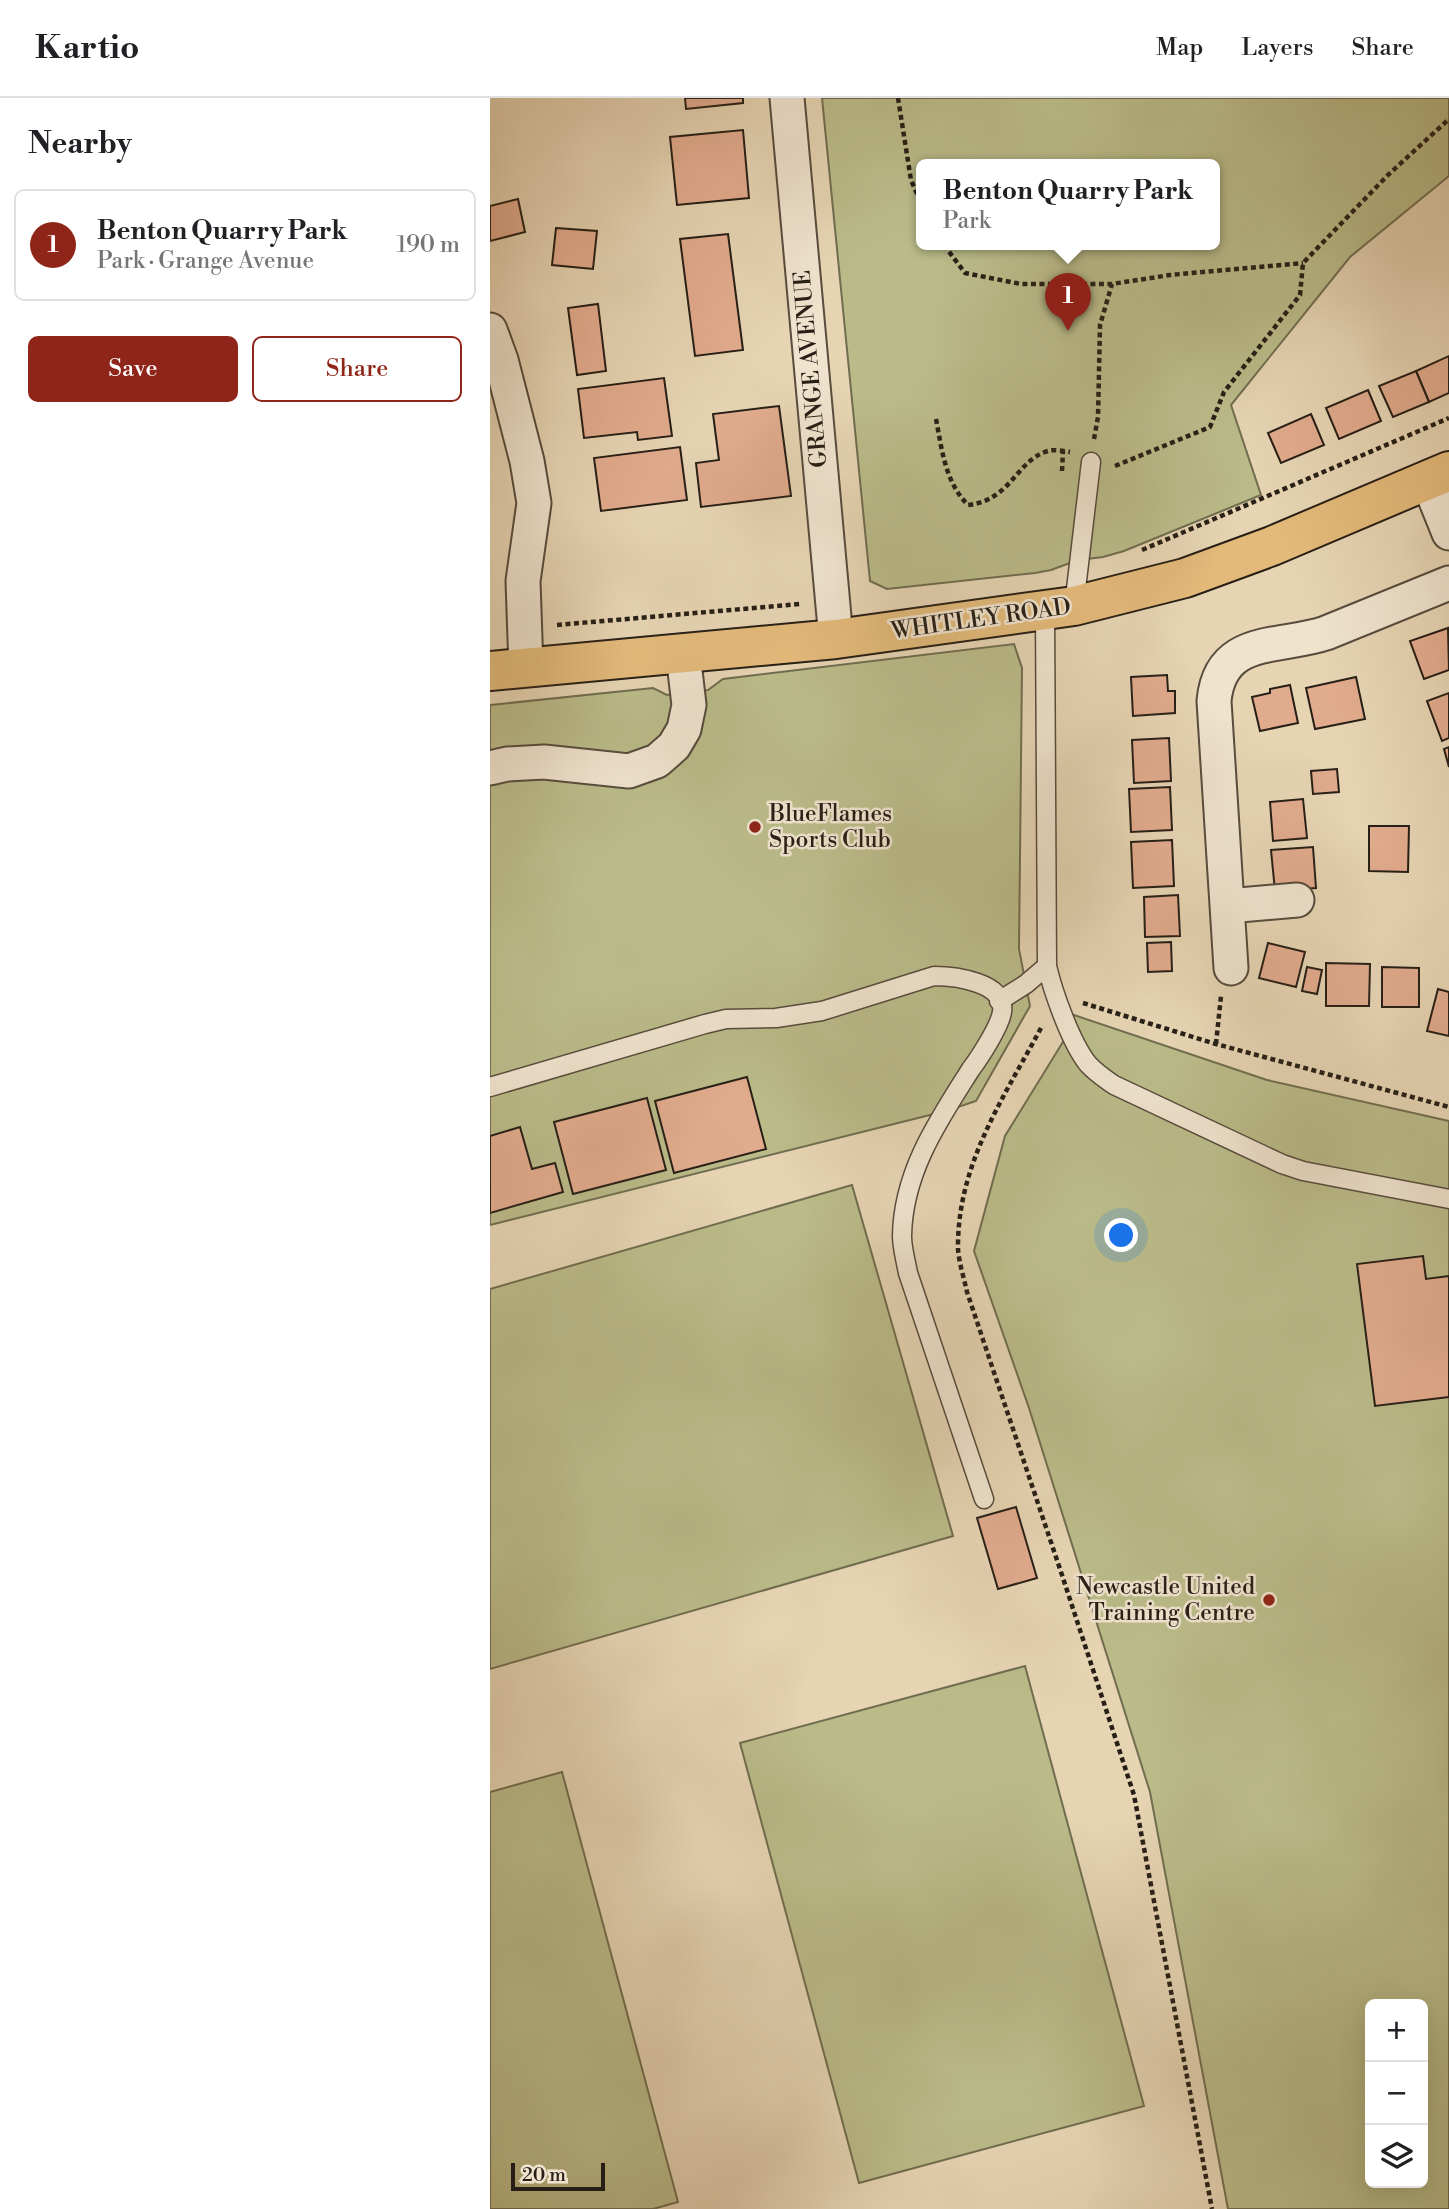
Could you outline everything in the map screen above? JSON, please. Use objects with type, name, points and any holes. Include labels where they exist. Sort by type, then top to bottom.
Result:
[{"type":"main road","name":"WHITLEY ROAD","points":[[508,670],[836,639],[1059,609],[1185,578],[1272,547],[1439,476]]},
{"type":"street","name":"GRANGE AVENUE","points":[[787,98],[836,639]]},
{"type":"street","points":[[490,330],[501,360],[524,448],[534,503],[524,569],[523,628],[508,670]]},
{"type":"street","points":[[1439,476],[1449,533]]},
{"type":"street","points":[[1231,968],[1214,701],[1218,676],[1225,665],[1249,649],[1317,636],[1449,583]]},
{"type":"street","points":[[490,768],[544,762],[629,771],[657,761],[674,746],[684,729],[689,705],[684,654]]},
{"type":"street","points":[[1228,906],[1297,900]]},
{"type":"lane","points":[[1091,457],[1059,609],[1047,966],[1059,1004],[1086,1062],[1114,1085],[1303,1171],[1449,1199]]},
{"type":"lane","points":[[999,1000],[1026,984],[1047,966]]},
{"type":"lane","points":[[490,1087],[705,1024],[726,1019],[776,1018],[822,1011],[934,976],[952,976],[980,983],[993,991],[1002,1012],[984,1051],[940,1117],[915,1167],[902,1238],[908,1273],[984,1499]]},
{"type":"path","points":[[898,98],[911,180],[916,192]]},
{"type":"path","points":[[936,419],[947,473],[957,495],[968,505],[981,504],[996,497],[1031,461],[1049,451],[1091,457],[1104,470],[1210,427],[1224,392],[1300,295],[1303,262],[1388,174],[1449,119]]},
{"type":"path","points":[[948,250],[965,273],[1021,284],[1112,284],[1170,275],[1303,262]]},
{"type":"path","points":[[1091,457],[1098,417],[1100,325],[1112,284]]},
{"type":"path","points":[[1138,552],[1449,418]]},
{"type":"path","points":[[523,628],[832,601]]},
{"type":"path","points":[[1216,1044],[1223,979],[1231,968]]},
{"type":"path","points":[[1212,2209],[1134,1795],[967,1292],[958,1252],[965,1184],[978,1145],[1042,1025],[1059,1004],[1076,1002],[1093,1005],[1216,1044],[1449,1107]]},
{"type":"green space","points":[[822,98],[1449,98],[1449,176],[1350,257],[1231,405],[1261,495],[1103,557],[1078,560],[1035,573],[887,589],[870,581]]},
{"type":"green space","name":"BlueFlames Sports Club","points":[[1014,644],[1022,668],[1019,949],[1030,1006],[976,1101],[946,1111],[490,1225],[490,705],[653,688],[667,695],[708,690],[723,679]]},
{"type":"green space","name":"Newcastle United Training Centre","points":[[1068,1013],[1267,1080],[1449,1121],[1449,2209],[1228,2209],[1150,1792],[1029,1408],[974,1251],[1005,1136],[1066,1037]]},
{"type":"green space","points":[[852,1185],[953,1536],[490,1669],[490,1289]]},
{"type":"green space","points":[[1025,1666],[1144,2106],[859,2183],[740,1743]]},
{"type":"green space","points":[[562,1772],[678,2202],[653,2209],[490,2209],[490,1792]]},
{"type":"building","points":[[685,98],[743,98],[743,103],[686,109]]},
{"type":"building","points":[[743,130],[749,198],[677,205],[670,137]]},
{"type":"building","points":[[518,199],[525,232],[490,241],[490,206]]},
{"type":"building","points":[[556,228],[597,231],[593,269],[552,265]]},
{"type":"building","points":[[728,234],[743,350],[695,356],[680,239]]},
{"type":"building","points":[[598,304],[606,371],[577,375],[568,308]]},
{"type":"building","points":[[1449,356],[1449,393],[1429,402],[1416,371]]},
{"type":"building","points":[[1416,371],[1429,402],[1393,417],[1379,386]]},
{"type":"building","points":[[664,378],[672,436],[638,440],[637,432],[584,438],[578,389]]},
{"type":"building","points":[[1368,390],[1381,421],[1339,439],[1326,408]]},
{"type":"building","points":[[779,406],[791,496],[701,507],[696,463],[719,460],[713,414]]},
{"type":"building","points":[[1311,414],[1324,445],[1281,463],[1268,433]]},
{"type":"building","points":[[680,447],[687,500],[601,511],[594,458]]},
{"type":"building","points":[[1448,628],[1449,670],[1424,679],[1410,641]]},
{"type":"building","points":[[1167,675],[1168,691],[1175,691],[1175,713],[1133,716],[1131,677]]},
{"type":"building","points":[[1356,677],[1365,719],[1315,729],[1306,688]]},
{"type":"building","points":[[1290,685],[1298,723],[1260,731],[1252,697],[1270,693],[1270,689]]},
{"type":"building","points":[[1449,693],[1449,738],[1442,741],[1427,701]]},
{"type":"building","points":[[1169,738],[1171,781],[1134,783],[1132,740]]},
{"type":"building","points":[[1449,747],[1449,767],[1444,749]]},
{"type":"building","points":[[1337,769],[1339,792],[1313,794],[1311,771]]},
{"type":"building","points":[[1170,787],[1172,830],[1131,832],[1129,789]]},
{"type":"building","points":[[1303,799],[1307,838],[1273,841],[1270,802]]},
{"type":"building","points":[[1369,826],[1409,826],[1408,872],[1369,871]]},
{"type":"building","points":[[1172,840],[1174,886],[1133,888],[1131,842]]},
{"type":"building","points":[[1313,847],[1316,888],[1275,891],[1271,850]]},
{"type":"building","points":[[1178,895],[1180,936],[1145,937],[1144,897]]},
{"type":"building","points":[[1171,942],[1172,971],[1148,972],[1147,943]]},
{"type":"building","points":[[1268,943],[1305,952],[1296,987],[1259,978]]},
{"type":"building","points":[[1326,963],[1370,964],[1369,1006],[1326,1006]]},
{"type":"building","points":[[1307,967],[1322,970],[1317,994],[1302,991]]},
{"type":"building","points":[[1382,967],[1419,968],[1419,1007],[1382,1007]]},
{"type":"building","points":[[1438,989],[1449,992],[1449,1036],[1427,1031]]},
{"type":"building","points":[[747,1077],[766,1149],[674,1173],[655,1101]]},
{"type":"building","points":[[647,1098],[666,1170],[573,1194],[554,1122]]},
{"type":"building","points":[[520,1127],[532,1169],[555,1163],[563,1192],[490,1213],[490,1136]]},
{"type":"building","points":[[1423,1256],[1426,1279],[1449,1276],[1449,1397],[1375,1406],[1357,1264]]},
{"type":"building","points":[[1016,1507],[1037,1578],[998,1589],[977,1518]]},
{"type":"place","name":"Benton Quarry Park","points":[[1068,331]]},
{"type":"place","name":"BlueFlames Sports Club","points":[[755,827]]},
{"type":"place","name":"Newcastle United Training Centre","points":[[1269,1600]]}]
